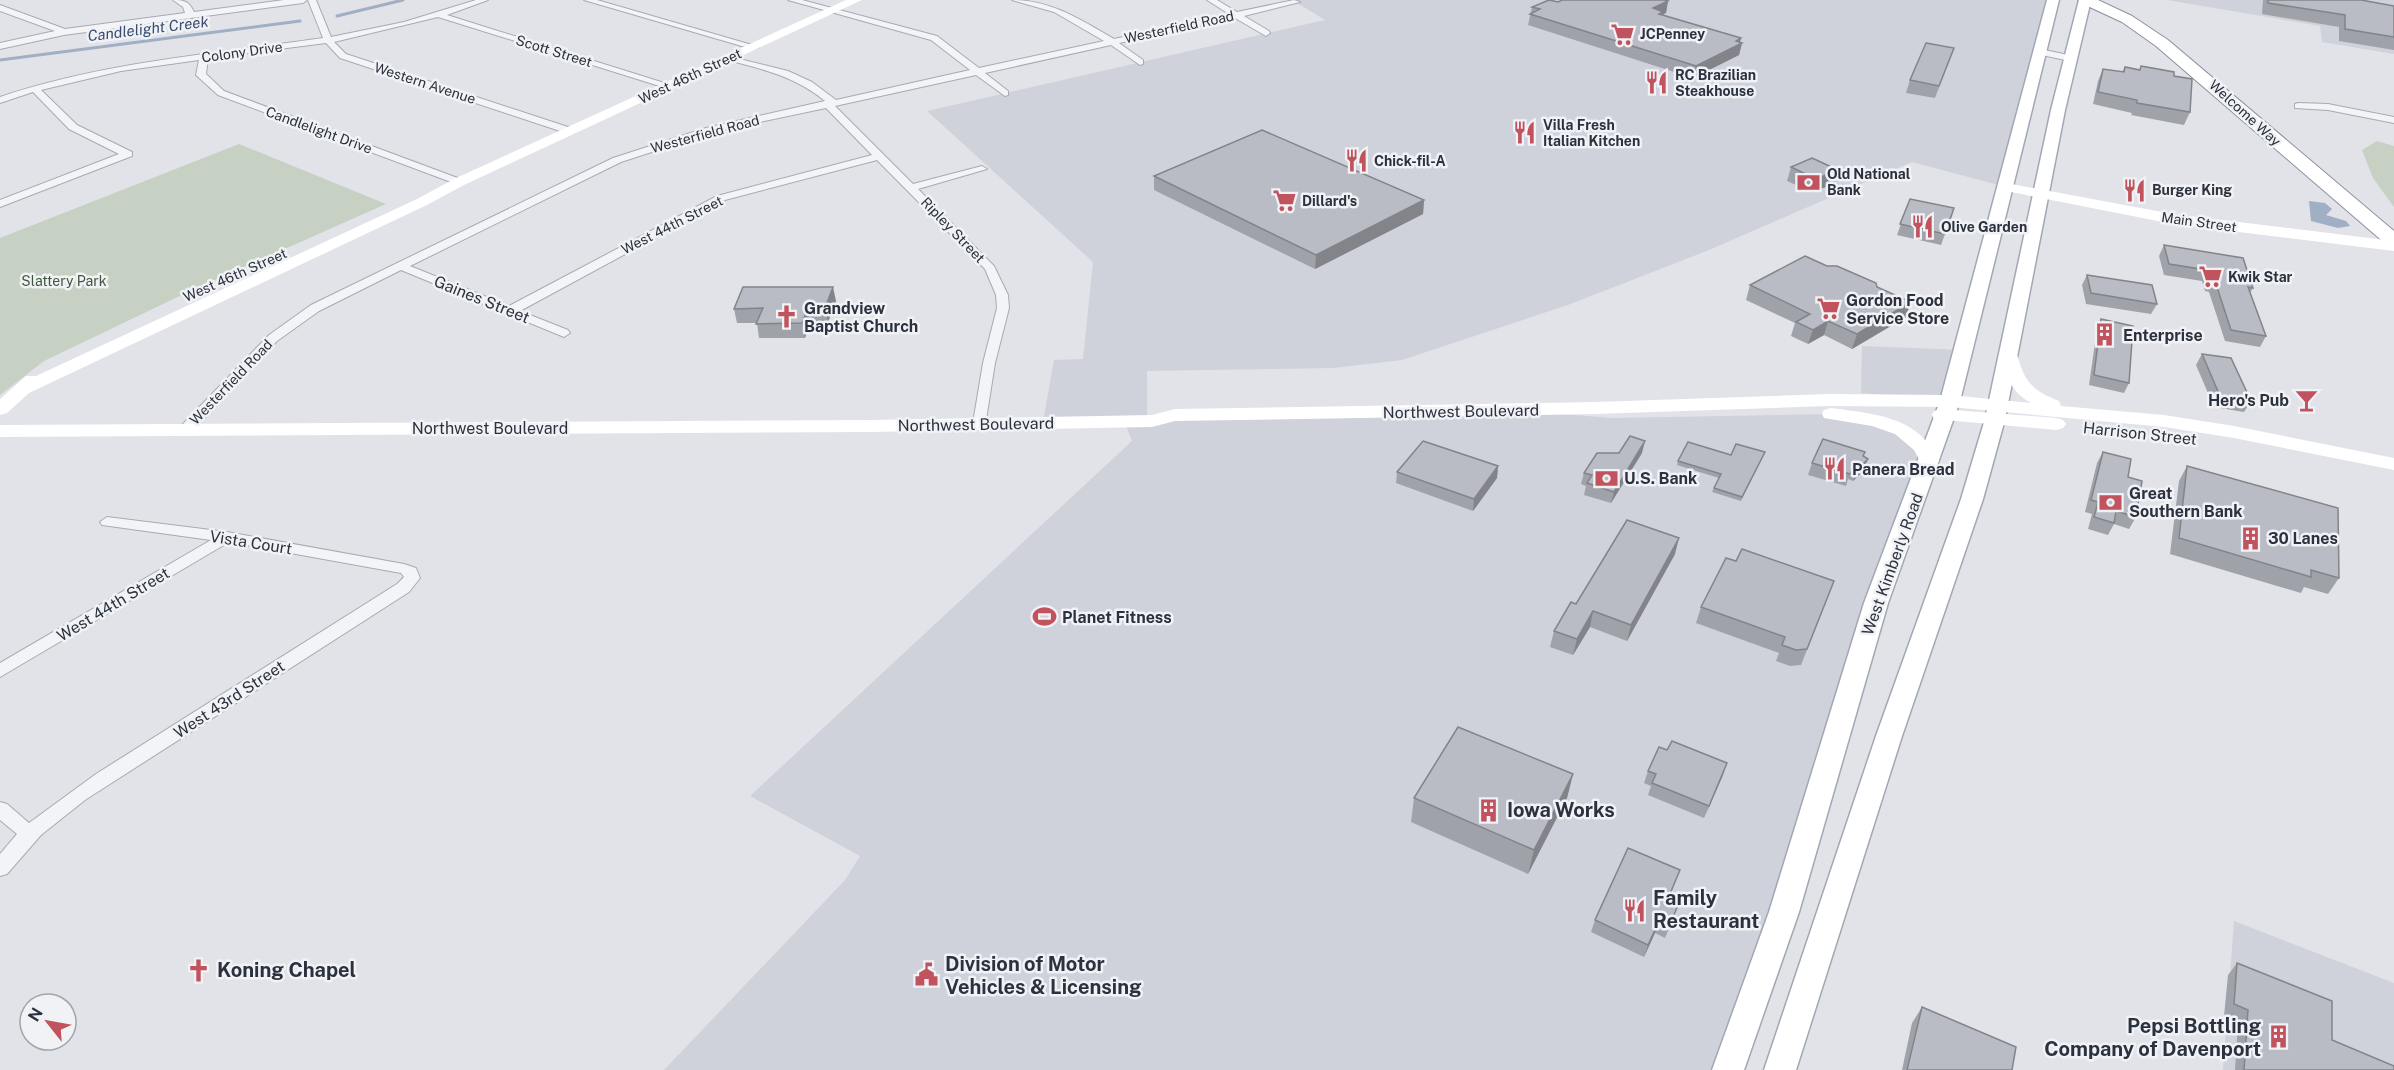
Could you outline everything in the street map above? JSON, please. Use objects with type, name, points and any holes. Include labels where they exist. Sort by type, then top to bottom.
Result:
[{"type":"highway","name":"Welcome Way","points":[[2086,0],[2127,19],[2163,43],[2394,241]]},
{"type":"main road","name":"West 46th Street","points":[[0,409],[22,389],[422,202],[459,182],[856,0]]},
{"type":"main road","name":"West Kimberly Road","points":[[1728,1070],[1784,912],[1875,603],[1948,408],[2053,0]]},
{"type":"main road","points":[[1780,1070],[1889,736],[1972,499],[1997,411],[2070,58],[2086,0]]},
{"type":"main road","name":"Main Street","points":[[2006,187],[2173,219],[2394,246]]},
{"type":"main road","points":[[2009,357],[2013,375],[2025,391],[2048,404],[2073,411]]},
{"type":"main road","name":"Northwest Boulevard","points":[[0,431],[870,426],[1152,421],[1175,415],[1595,408],[1816,401],[1948,408]]},
{"type":"main road","name":"Harrison Street","points":[[1948,408],[1997,411],[2073,411],[2164,421],[2223,430],[2394,464]]},
{"type":"main road","name":"Northwest Boulevard","points":[[1152,421],[1177,429],[1831,414],[1948,408]]},
{"type":"main road","name":"Harrison Street","points":[[1997,411],[2335,453]]},
{"type":"main road","points":[[1831,414],[1890,425],[1905,431],[1924,447],[1929,460]]},
{"type":"street","points":[[177,0],[187,6],[190,14]]},
{"type":"street","points":[[0,46],[64,32],[303,0]]},
{"type":"street","points":[[312,0],[327,40]]},
{"type":"street","name":"Colony Drive","points":[[0,100],[34,88],[105,72],[376,31],[439,15],[484,0]]},
{"type":"street","points":[[588,0],[755,46]]},
{"type":"street","points":[[792,0],[934,38],[1005,93]]},
{"type":"street","points":[[1016,0],[1057,10],[1112,42],[1140,62]]},
{"type":"street","points":[[1210,0],[1266,33]]},
{"type":"street","points":[[0,6],[13,1]]},
{"type":"street","name":"Westerfield Road","points":[[185,429],[273,338],[315,308],[617,160],[710,130],[1296,2]]},
{"type":"street","points":[[0,6],[64,32]]},
{"type":"street","name":"Scott Street","points":[[439,15],[669,86]]},
{"type":"street","name":"Western Avenue","points":[[327,40],[332,49],[343,56],[570,131]]},
{"type":"street","points":[[2040,52],[2070,58]]},
{"type":"street","name":"Candlelight Drive","points":[[204,57],[201,75],[221,93],[459,182]]},
{"type":"street","name":"Ripley Street","points":[[730,58],[792,74],[816,87],[990,268],[1002,295],[1003,308],[988,363],[980,423]]},
{"type":"street","points":[[0,204],[128,154],[73,127],[34,88]]},
{"type":"street","points":[[2298,106],[2328,107],[2394,120]]},
{"type":"street","name":"West 44th Street","points":[[510,311],[721,198],[782,180],[880,156]]},
{"type":"street","points":[[911,188],[982,169]]},
{"type":"street","name":"Gaines Street","points":[[400,266],[564,333]]},
{"type":"street","name":"Vista Court","points":[[107,522],[227,537],[395,567]]},
{"type":"street","name":"West 44th Street","points":[[0,671],[227,537]]},
{"type":"street","name":"West 43rd Street","points":[[30,834],[110,775],[403,588],[412,578],[411,572],[395,567]]},
{"type":"street","points":[[0,809],[30,834],[14,848],[0,868]]},
{"type":"shaded area","points":[[1292,0],[2050,0],[2006,187],[1912,162],[1709,250],[1568,305],[1402,360],[1333,368],[1147,371],[1147,421],[1548,413],[1612,418],[1831,414],[1890,425],[1925,447],[1728,1070],[664,1070],[845,880],[860,856],[750,796],[1132,441],[1124,421],[1043,422],[1054,360],[1083,359],[1093,262],[927,111],[1325,20]]},
{"type":"shaded area","points":[[2167,0],[2394,0],[2394,54],[2322,42],[2320,26]]},
{"type":"shaded area","points":[[1862,346],[1964,350],[1950,401],[1861,393]]},
{"type":"shaded area","points":[[2234,921],[2394,983],[2394,1070],[2223,1070]]},
{"type":"green space","points":[[2377,141],[2394,146],[2394,207],[2373,178],[2362,150]]},
{"type":"green space","name":"Slattery Park","points":[[239,144],[386,204],[188,292],[44,361],[0,395],[0,238]]},
{"type":"water","points":[[2309,201],[2325,203],[2332,209],[2326,215],[2346,221],[2350,226],[2338,228],[2311,221]]},
{"type":"building","name":"JCPenney","points":[[1549,0],[1558,2],[1562,0],[1664,0],[1668,1],[1653,8],[1663,12],[1659,14],[1741,38],[1736,41],[1742,43],[1696,66],[1530,14],[1540,9],[1532,7]]},
{"type":"building","points":[[2268,0],[2361,0],[2394,6],[2394,37],[2345,29],[2345,15],[2268,3]]},
{"type":"building","points":[[1926,43],[1954,48],[1939,86],[1910,80]]},
{"type":"building","points":[[2141,66],[2174,72],[2174,76],[2192,79],[2190,112],[2137,103],[2137,100],[2098,92],[2103,69],[2124,72],[2125,67],[2140,70]]},
{"type":"building","name":"Dillard's","points":[[1262,130],[1424,200],[1316,255],[1154,176]]},
{"type":"building","points":[[1812,158],[1838,170],[1816,179],[1791,167]]},
{"type":"building","points":[[1910,199],[1954,208],[1945,234],[1900,224]]},
{"type":"building","points":[[2164,245],[2243,258],[2253,288],[2248,287],[2266,336],[2231,330],[2215,281],[2210,281],[2207,270],[2169,264]]},
{"type":"building","name":"Gordon Food Service Store","points":[[1805,256],[1827,266],[1837,266],[1911,302],[1857,334],[1828,321],[1813,330],[1796,322],[1810,314],[1750,285]]},
{"type":"building","points":[[2087,275],[2152,285],[2157,304],[2091,293]]},
{"type":"building","points":[[743,287],[833,287],[825,308],[808,308],[802,323],[756,324],[763,308],[734,309]]},
{"type":"building","points":[[2101,319],[2133,326],[2129,383],[2094,375]]},
{"type":"building","points":[[2202,354],[2231,358],[2251,401],[2220,396]]},
{"type":"building","points":[[1630,436],[1645,441],[1614,492],[1587,483],[1592,475],[1584,473],[1597,453],[1619,453]]},
{"type":"building","points":[[1823,439],[1865,452],[1863,456],[1868,459],[1858,469],[1853,468],[1850,474],[1812,463]]},
{"type":"building","points":[[1423,441],[1498,466],[1474,499],[1397,472]]},
{"type":"building","points":[[1688,442],[1731,455],[1736,444],[1765,452],[1742,497],[1714,488],[1721,474],[1678,461]]},
{"type":"building","name":"Great Southern Bank","points":[[2103,452],[2131,459],[2128,477],[2142,481],[2136,517],[2116,511],[2114,523],[2094,517],[2098,502],[2091,500]]},
{"type":"building","name":"30 Lanes","points":[[2187,466],[2338,508],[2339,578],[2311,570],[2311,577],[2179,538]]},
{"type":"building","points":[[1627,520],[1679,538],[1631,625],[1593,611],[1577,639],[1554,631],[1571,602],[1576,604]]},
{"type":"building","points":[[1742,549],[1834,581],[1807,649],[1796,650],[1782,645],[1785,637],[1701,607],[1726,558],[1736,561]]},
{"type":"building","name":"Iowa Works","points":[[1458,727],[1573,774],[1534,850],[1414,798]]},
{"type":"building","points":[[1672,741],[1727,763],[1709,806],[1652,783],[1656,774],[1648,771],[1659,747],[1667,750]]},
{"type":"building","name":"Family Restaurant","points":[[1628,848],[1680,870],[1669,896],[1680,901],[1669,926],[1659,921],[1648,945],[1595,920]]},
{"type":"building","name":"Pepsi Bottling Company of Davenport","points":[[2237,963],[2332,1001],[2332,1040],[2394,1066],[2394,1070],[2244,1070],[2248,1010],[2234,1004]]},
{"type":"building","points":[[1922,1007],[2016,1047],[2012,1070],[1907,1070]]},
{"type":"waterway","name":"Candlelight Creek","points":[[337,16],[403,0]]},
{"type":"waterway","name":"Candlelight Creek","points":[[0,60],[300,21]]},
{"type":"place","name":"JCPenney","points":[[1622,34]]},
{"type":"place","name":"RC Brazilian Steakhouse","points":[[1657,83]]},
{"type":"place","name":"Villa Fresh Italian Kitchen","points":[[1525,133]]},
{"type":"place","name":"Chick-fil-A","points":[[1356,161]]},
{"type":"place","name":"Old National Bank","points":[[1809,182]]},
{"type":"place","name":"Burger King","points":[[2134,190]]},
{"type":"place","name":"Dillard's","points":[[1284,201]]},
{"type":"place","name":"Olive Garden","points":[[1923,227]]},
{"type":"place","name":"Kwik Star","points":[[2210,277]]},
{"type":"place","name":"Gordon Food Service Store","points":[[1828,309]]},
{"type":"place","name":"Grandview Baptist Church","points":[[786,317]]},
{"type":"place","name":"Enterprise","points":[[2105,335]]},
{"type":"place","name":"Hero's Pub","points":[[2307,400]]},
{"type":"place","name":"Panera Bread","points":[[1834,469]]},
{"type":"place","name":"U.S. Bank","points":[[1606,478]]},
{"type":"place","name":"Great Southern Bank","points":[[2111,502]]},
{"type":"place","name":"30 Lanes","points":[[2250,538]]},
{"type":"place","name":"Planet Fitness","points":[[1044,617]]},
{"type":"place","name":"Iowa Works","points":[[1489,810]]},
{"type":"place","name":"Family Restaurant","points":[[1635,910]]},
{"type":"place","name":"Koning Chapel","points":[[199,970]]},
{"type":"place","name":"Division of Motor Vehicles & Licensing","points":[[927,975]]},
{"type":"place","name":"Pepsi Bottling Company of Davenport","points":[[2279,1037]]}]
